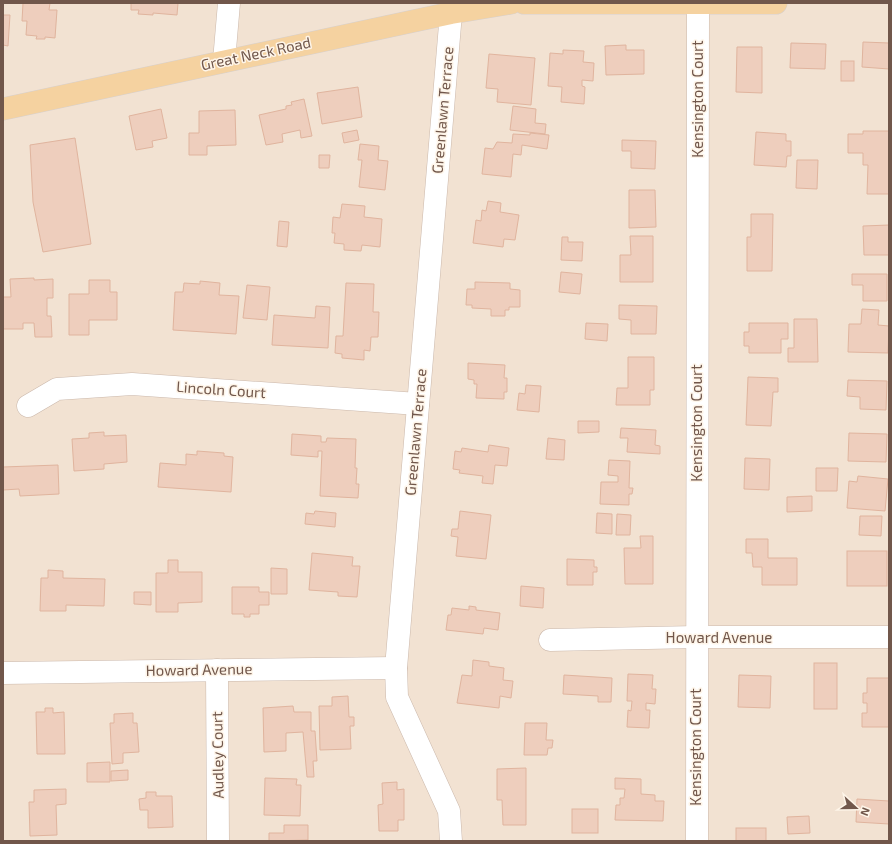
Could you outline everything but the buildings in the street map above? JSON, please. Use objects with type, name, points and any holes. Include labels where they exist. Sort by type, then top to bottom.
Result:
[{"type":"main road","name":"Great Neck Road","points":[[3,109],[451,13],[510,3]]},
{"type":"main road","points":[[524,3],[776,3]]},
{"type":"street","points":[[224,61],[229,3]]},
{"type":"street","name":"Kensington Court","points":[[697,841],[696,637],[698,4]]},
{"type":"street","name":"Greenlawn Terrace","points":[[450,841],[449,811],[397,697],[396,668],[451,13]]},
{"type":"street","name":"Lincoln Court","points":[[28,406],[57,389],[132,384],[418,404]]},
{"type":"street","name":"Howard Avenue","points":[[550,640],[696,637],[889,637]]},
{"type":"street","name":"Howard Avenue","points":[[3,673],[396,668]]},
{"type":"street","name":"Audley Court","points":[[217,670],[218,841]]},
{"type":"shaded area","points":[[3,3],[889,3],[889,841],[3,841]]}]
